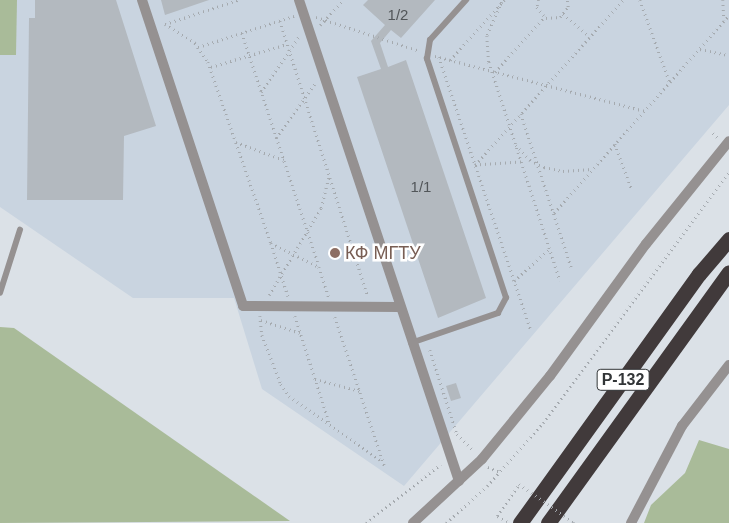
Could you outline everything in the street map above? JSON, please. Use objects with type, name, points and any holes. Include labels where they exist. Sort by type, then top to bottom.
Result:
[{"type":"highway","name":"Р-132","points":[[520,523],[699,274],[729,239]]},
{"type":"highway","name":"Р-132","points":[[548,523],[729,272]]},
{"type":"street","points":[[142,0],[243,306],[400,307]]},
{"type":"street","points":[[299,0],[411,343],[459,481]]},
{"type":"street","points":[[413,523],[482,459],[550,376],[646,244],[729,141]]},
{"type":"street","points":[[631,523],[682,426],[729,366]]},
{"type":"lane","points":[[411,343],[498,313],[506,298],[427,59],[430,40],[466,0]]},
{"type":"lane","points":[[0,293],[20,230]]},
{"type":"path","points":[[152,28],[238,0]]},
{"type":"path","points":[[310,36],[343,0]]},
{"type":"path","points":[[539,0],[538,7],[545,16],[560,18],[568,7],[566,0]]},
{"type":"path","points":[[475,165],[623,0]]},
{"type":"path","points":[[640,0],[670,83]]},
{"type":"path","points":[[723,0],[724,20]]},
{"type":"path","points":[[450,60],[503,1]]},
{"type":"path","points":[[503,1],[487,36],[493,71],[560,281]]},
{"type":"path","points":[[198,47],[303,13],[428,54],[644,112]]},
{"type":"path","points":[[563,14],[590,37]]},
{"type":"path","points":[[554,213],[729,14]]},
{"type":"path","points":[[493,71],[545,16]]},
{"type":"path","points":[[280,21],[371,306]]},
{"type":"path","points":[[165,24],[186,35],[198,47],[211,67],[330,425]]},
{"type":"path","points":[[261,92],[307,25]]},
{"type":"path","points":[[242,33],[385,467]]},
{"type":"path","points":[[211,67],[287,44]]},
{"type":"path","points":[[700,49],[729,55]]},
{"type":"path","points":[[440,57],[531,331]]},
{"type":"path","points":[[276,138],[322,72]]},
{"type":"path","points":[[521,114],[572,269]]},
{"type":"path","points":[[236,142],[284,160]]},
{"type":"path","points":[[515,144],[537,164],[563,171],[593,168]]},
{"type":"path","points":[[615,144],[632,190]]},
{"type":"path","points":[[475,165],[521,162]]},
{"type":"path","points":[[446,523],[500,472],[543,423],[729,172]]},
{"type":"path","points":[[329,175],[324,203],[263,306],[261,320],[262,335],[285,390],[330,425],[383,461]]},
{"type":"path","points":[[271,243],[319,267]]},
{"type":"path","points":[[504,290],[549,249]]},
{"type":"path","points":[[261,320],[300,334]]},
{"type":"path","points":[[430,350],[457,434],[489,468],[500,472]]},
{"type":"path","points":[[315,379],[360,391]]},
{"type":"path","points":[[366,523],[442,463]]},
{"type":"path","points":[[508,523],[497,516],[519,484],[573,522]]},
{"type":"shaded area","name":"КФ МГТУ","points":[[0,0],[729,0],[729,105],[404,486],[262,389],[234,298],[133,298],[0,207]]},
{"type":"green space","points":[[0,0],[17,0],[16,55],[0,55]]},
{"type":"green space","points":[[0,327],[14,328],[290,521],[0,523]]},
{"type":"green space","points":[[699,440],[729,449],[729,523],[644,523],[651,505],[685,473]]},
{"type":"building","points":[[35,0],[116,0],[156,126],[124,136],[123,200],[27,200],[29,18],[35,18]]},
{"type":"building","points":[[161,0],[209,0],[165,15]]},
{"type":"building","points":[[368,0],[435,0],[401,38],[391,30],[380,43],[388,67],[406,60],[486,298],[438,318],[357,77],[381,69],[371,41],[385,25],[363,5]]},
{"type":"building","points":[[456,383],[461,398],[451,401],[446,386]]},
{"type":"place","name":"КФ МГТУ","points":[[335,253]]}]
